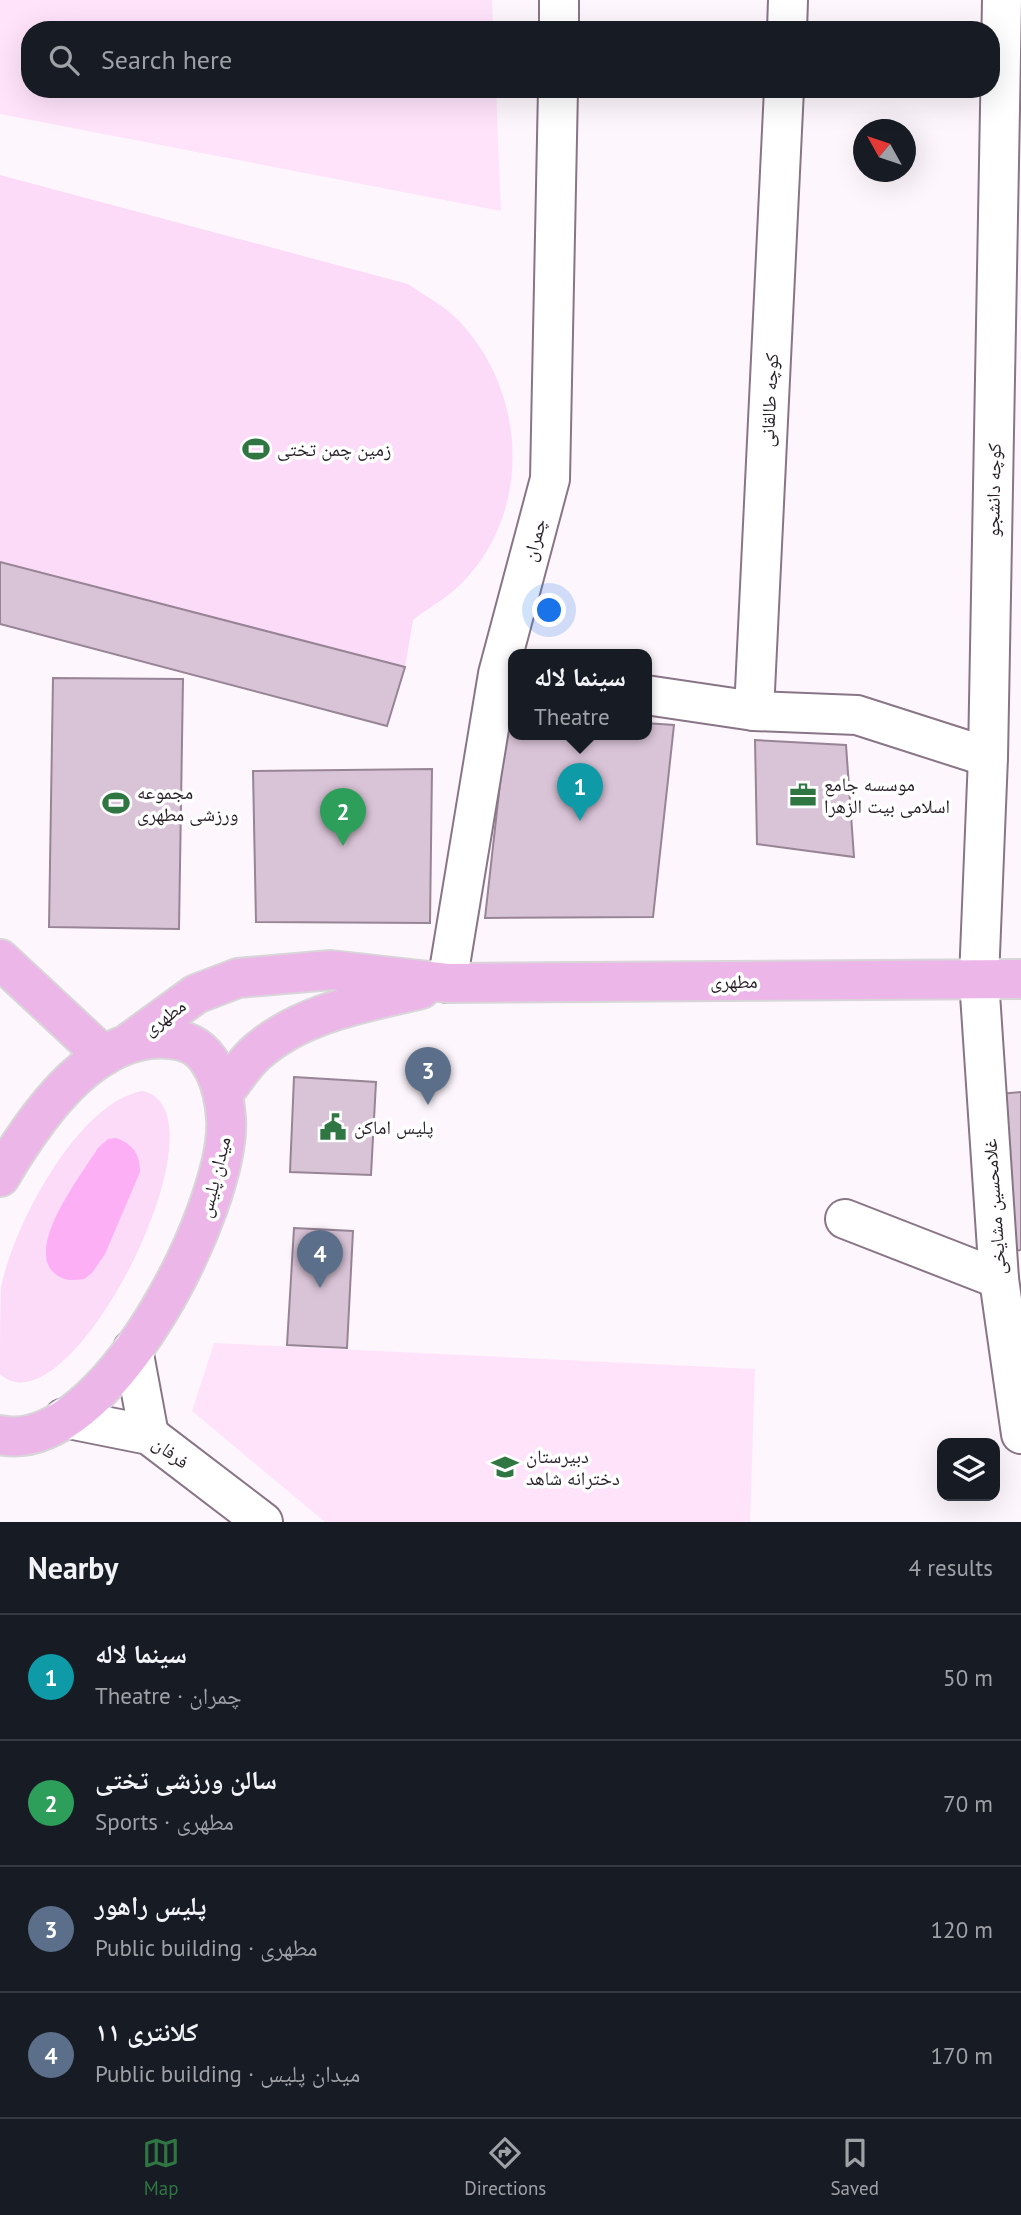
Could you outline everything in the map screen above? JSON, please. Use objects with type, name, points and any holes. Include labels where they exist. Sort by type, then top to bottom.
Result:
[{"type":"main road","points":[[0,959],[117,1049],[57,1098],[7,1166]]},
{"type":"main road","name":"مطهری","points":[[117,1049],[196,994],[238,978],[331,970],[447,983],[1021,979]]},
{"type":"main road","name":"مطهری","points":[[223,1094],[256,1053],[293,1026],[333,1010],[447,983]]},
{"type":"main road","name":"میدان پلیس","points":[[3,1439],[38,1431],[64,1418],[92,1398],[133,1349],[174,1286],[205,1218],[223,1153],[226,1122],[223,1094],[213,1066],[190,1044],[159,1036],[117,1049]]},
{"type":"main road","points":[[0,1119],[7,1166]]},
{"type":"street","points":[[559,0],[559,21]]},
{"type":"street","points":[[787,21],[788,0]]},
{"type":"street","name":"کوچه دانشجو","points":[[979,979],[1009,313],[1002,0]]},
{"type":"street","name":"چمران","points":[[512,649],[550,479],[558,98]]},
{"type":"street","name":"کوچه طالقانی","points":[[754,711],[784,98]]},
{"type":"street","name":"چمران","points":[[447,983],[506,675]]},
{"type":"street","points":[[652,696],[754,711],[857,715],[988,757]]},
{"type":"street","name":"غلامحسین مشایخی","points":[[979,979],[999,1279],[1021,1434]]},
{"type":"street","points":[[845,1219],[999,1279]]},
{"type":"street","points":[[133,1349],[149,1435]]},
{"type":"street","name":"فرفان","points":[[64,1418],[149,1435],[252,1517]]},
{"type":"shaded area","points":[[0,0],[492,0],[493,21],[21,21],[21,98],[496,98],[501,211],[0,114]]},
{"type":"shaded area","name":"زمین چمن تختی","points":[[0,175],[408,284],[456,318],[480,347],[497,379],[508,414],[512,450],[510,486],[501,522],[485,555],[456,589],[413,620],[405,667],[0,562]]},
{"type":"shaded area","points":[[142,1091],[165,1111],[169,1152],[156,1206],[132,1264],[100,1318],[64,1360],[30,1381],[0,1374],[1,1288],[8,1263],[33,1202],[72,1143],[94,1118],[118,1100]]},
{"type":"shaded area","points":[[116,1138],[134,1150],[139,1160],[140,1172],[105,1254],[92,1273],[80,1280],[61,1278],[54,1273],[47,1261],[46,1246],[51,1228],[69,1192],[98,1148],[108,1139]]},
{"type":"shaded area","name":"دبیرستان دخترانه شاهد","points":[[214,1343],[755,1369],[750,1522],[325,1522],[192,1411]]},
{"type":"building","points":[[0,562],[405,667],[387,726],[0,624]]},
{"type":"building","name":"مجموعه ورزشی مطهری","points":[[53,678],[183,679],[179,929],[49,927]]},
{"type":"building","points":[[508,712],[508,740],[652,740],[652,723],[674,725],[653,917],[485,918]]},
{"type":"building","name":"موسسه جامع اسلامی بیت الزهرا","points":[[755,740],[846,745],[854,857],[757,844]]},
{"type":"building","points":[[432,769],[430,923],[256,922],[253,771]]},
{"type":"building","name":"پلیس اماکن","points":[[294,1077],[376,1082],[371,1175],[290,1172]]},
{"type":"building","points":[[1021,1092],[1021,1250],[1009,1251],[1000,1094]]},
{"type":"building","points":[[294,1228],[353,1231],[347,1348],[287,1345]]},
{"type":"place","name":"زمین چمن تختی","points":[[256,449]]},
{"type":"place","name":"موسسه جامع اسلامی بیت الزهرا","points":[[803,795]]},
{"type":"place","name":"مجموعه ورزشی مطهری","points":[[116,803]]},
{"type":"place","name":"سینما لاله","points":[[580,821]]},
{"type":"place","name":"سالن ورزشی تختی","points":[[343,846]]},
{"type":"place","name":"پلیس راهور","points":[[428,1105]]},
{"type":"place","name":"پلیس اماکن","points":[[333,1127]]},
{"type":"place","name":"کلانتری ۱۱","points":[[320,1288]]},
{"type":"place","name":"دبیرستان دخترانه شاهد","points":[[505,1467]]}]
